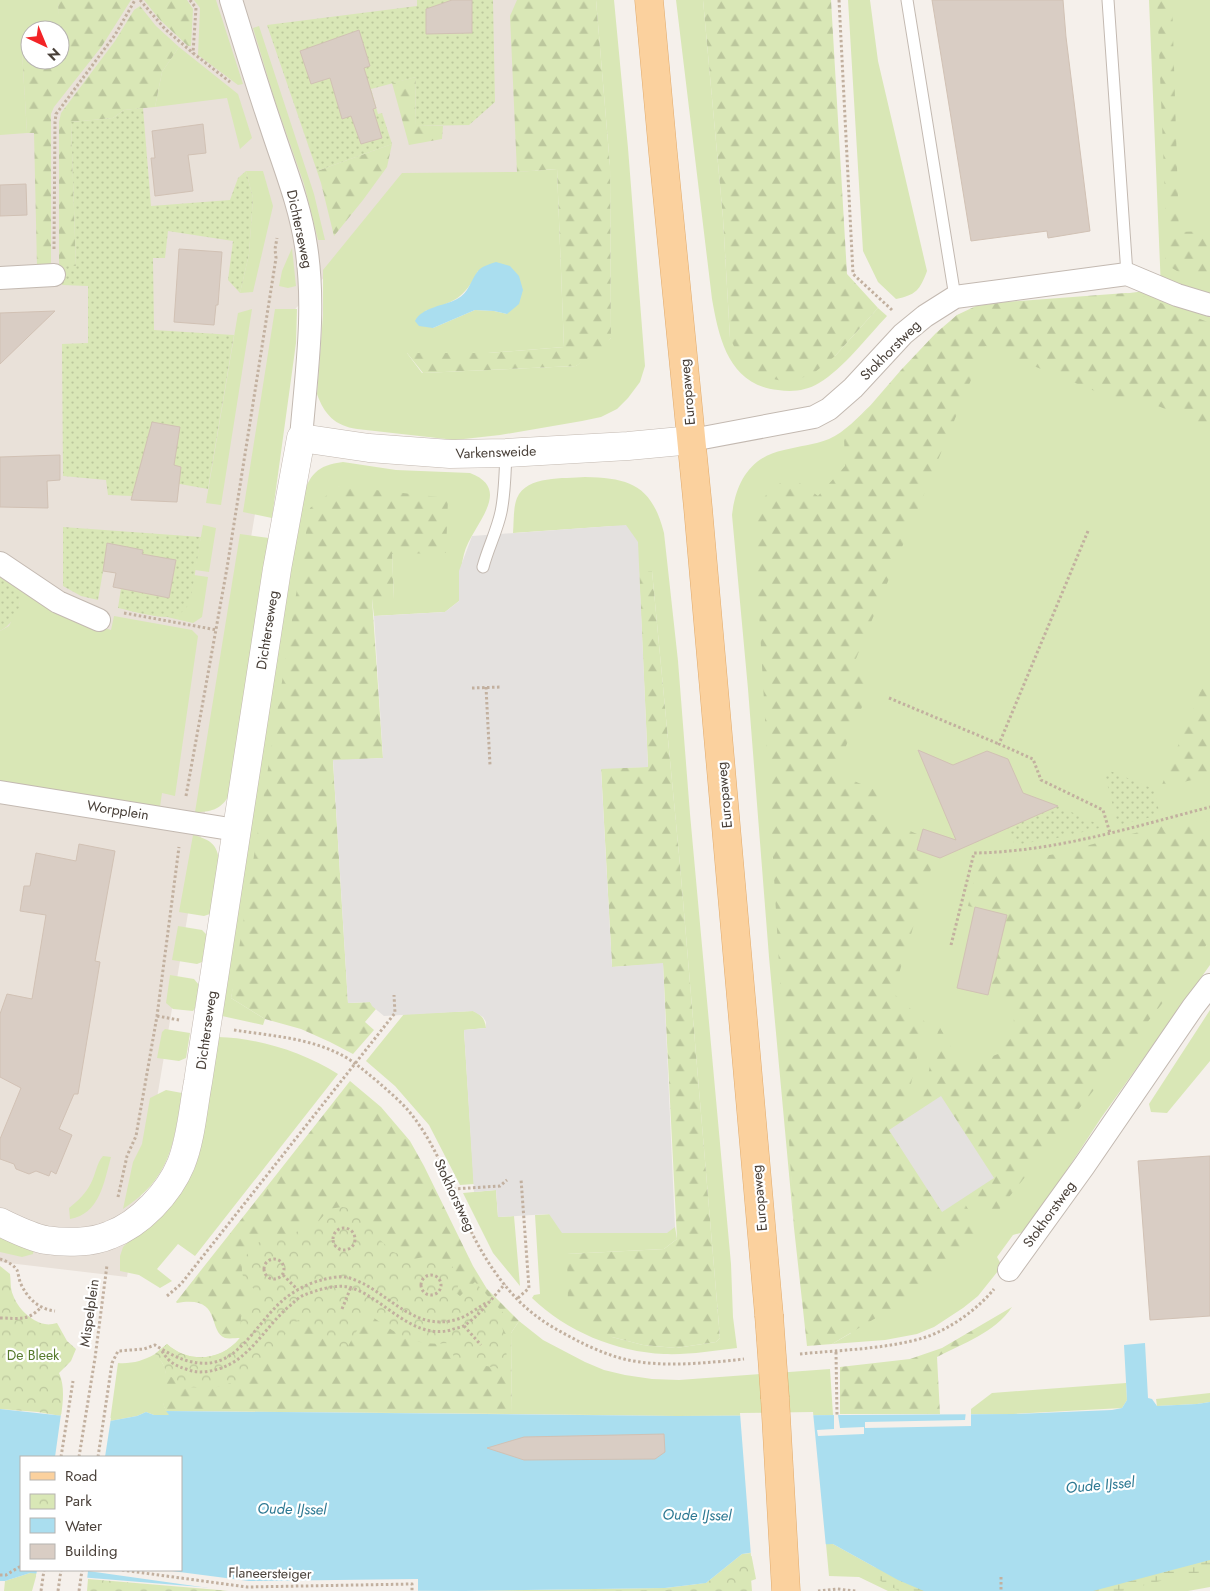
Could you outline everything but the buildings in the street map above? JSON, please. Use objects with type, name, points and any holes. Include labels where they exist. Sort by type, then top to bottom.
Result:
[{"type":"main road","name":"Europaweg","points":[[649,0],[662,153],[692,440],[769,1315],[786,1591]]},
{"type":"street","name":"Dichterseweg","points":[[0,1222],[23,1233],[52,1240],[89,1240],[110,1236],[138,1219],[165,1191],[181,1163],[198,1082],[278,561],[301,438],[311,317],[306,247],[298,208],[231,0]]},
{"type":"street","points":[[1128,274],[1177,295],[1210,305]]},
{"type":"street","name":"Stokhorstweg","points":[[692,440],[814,417],[829,409],[853,388],[902,334],[924,316],[955,297],[1128,274]]},
{"type":"street","points":[[0,278],[54,275]]},
{"type":"street","name":"Varkensweide","points":[[301,438],[369,448],[450,454],[506,453],[628,446],[692,440]]},
{"type":"street","points":[[0,563],[58,602],[99,620]]},
{"type":"street","name":"Worpplein","points":[[0,792],[236,830]]},
{"type":"street","name":"Stokhorstweg","points":[[1009,1270],[1210,985]]},
{"type":"lane","points":[[907,0],[955,297]]},
{"type":"lane","points":[[1108,0],[1128,274]]},
{"type":"lane","points":[[483,568],[502,510],[506,453]]},
{"type":"path","points":[[54,275],[56,114],[115,35],[135,0]]},
{"type":"path","points":[[140,0],[165,29],[234,86]]},
{"type":"path","points":[[190,0],[196,8],[193,53]]},
{"type":"path","points":[[839,0],[853,274],[886,306],[914,325]]},
{"type":"path","points":[[116,1204],[127,1156],[136,1136],[157,1016],[182,820],[216,630],[276,258]]},
{"type":"path","points":[[1000,744],[1088,531]]},
{"type":"path","points":[[99,620],[115,611],[216,630]]},
{"type":"path","points":[[486,687],[490,765]]},
{"type":"path","points":[[472,688],[501,687]]},
{"type":"path","points":[[889,698],[1033,759],[1041,780],[1103,810],[1110,833]]},
{"type":"path","points":[[951,944],[974,854],[1002,853],[1092,838],[1210,808]]},
{"type":"path","points":[[167,1296],[186,1276],[395,1013],[394,995]]},
{"type":"path","name":"Stokhorstweg","points":[[206,1025],[304,1041],[331,1050],[356,1064],[389,1092],[407,1109],[429,1141],[484,1256],[505,1284],[537,1317],[556,1330],[591,1347],[623,1359],[701,1364]]},
{"type":"path","points":[[518,1298],[529,1288],[521,1179]]},
{"type":"path","points":[[453,1189],[500,1186],[508,1180]]},
{"type":"path","points":[[341,1228],[348,1228],[355,1237],[353,1245],[344,1250],[337,1247],[332,1238],[335,1232],[341,1228]]},
{"type":"path","points":[[0,1259],[9,1263],[16,1270],[23,1289],[30,1299],[46,1310],[55,1311]]},
{"type":"path","points":[[272,1259],[279,1260],[284,1265],[283,1275],[278,1279],[268,1278],[264,1269],[266,1263],[272,1259]]},
{"type":"path","points":[[824,1352],[900,1343],[926,1337],[972,1311],[989,1296],[1009,1270]]},
{"type":"path","name":"Mispelplein","points":[[79,1456],[106,1271]]},
{"type":"path","points":[[283,1275],[298,1290]]},
{"type":"path","points":[[429,1275],[439,1278],[442,1284],[440,1291],[430,1296],[424,1293],[421,1288],[423,1278],[429,1275]]},
{"type":"path","points":[[98,1456],[112,1362],[118,1351],[155,1345],[178,1359],[188,1362],[203,1364],[217,1362],[238,1350],[282,1301],[298,1290],[322,1280],[344,1276],[374,1290],[419,1319],[437,1323],[460,1319],[488,1302]]},
{"type":"path","points":[[161,1349],[167,1359],[175,1366],[194,1372],[210,1372],[228,1367],[249,1352],[284,1310],[302,1296],[331,1286],[351,1287],[373,1298],[416,1326],[428,1331],[446,1331],[464,1326],[477,1315],[505,1284]]},
{"type":"path","points":[[342,1309],[351,1287]]},
{"type":"path","points":[[0,1318],[28,1318],[34,1315],[41,1307]]},
{"type":"path","points":[[464,1326],[481,1345]]},
{"type":"path","points":[[836,1352],[837,1415]]},
{"type":"path","points":[[61,1456],[73,1382]]},
{"type":"path","points":[[0,1575],[6,1575],[20,1567]]},
{"type":"path","points":[[41,1591],[44,1571]]},
{"type":"path","points":[[58,1591],[62,1571]]},
{"type":"path","points":[[79,1591],[82,1571]]},
{"type":"path","name":"Flaneersteiger","points":[[129,1571],[247,1587],[412,1584],[412,1591]]},
{"type":"path","points":[[1000,1577],[1001,1591]]},
{"type":"path","points":[[818,1591],[837,1589],[856,1591]]},
{"type":"shaded area","points":[[0,0],[528,0],[536,187],[328,273],[288,317],[127,1277],[0,1262]]},
{"type":"shaded area","points":[[626,525],[638,542],[648,767],[601,769],[612,967],[663,963],[675,1227],[667,1233],[562,1233],[549,1214],[498,1217],[496,1190],[474,1192],[464,1030],[486,1028],[486,1022],[483,1017],[473,1011],[384,1016],[370,1002],[348,1003],[333,760],[383,758],[374,616],[445,612],[459,601],[459,571],[472,536]]},
{"type":"shaded area","points":[[941,1096],[994,1178],[942,1212],[889,1130]]},
{"type":"green space","points":[[0,0],[58,0],[59,20],[20,20],[20,70],[23,70],[27,133],[0,135]]},
{"type":"green space","points":[[58,0],[131,0],[102,46],[54,107],[51,114],[51,266],[37,267],[34,133],[27,133],[23,70],[70,70],[70,20],[59,20]]},
{"type":"green space","points":[[144,0],[187,0],[193,9],[191,46],[188,46],[159,19]]},
{"type":"green space","points":[[194,0],[216,0],[243,84],[238,85],[198,55],[200,8]]},
{"type":"green space","points":[[417,0],[493,0],[495,102],[469,125],[415,126],[416,77],[371,89],[378,114],[382,113],[392,144],[317,171],[267,25],[417,6]]},
{"type":"green space","points":[[517,0],[596,0],[610,166],[611,338],[596,353],[576,366],[423,373],[407,353],[488,353],[564,347],[557,169],[517,172],[510,16]]},
{"type":"green space","points":[[596,0],[614,0],[645,366],[640,382],[617,409],[601,417],[582,421],[500,435],[455,440],[357,429],[342,425],[331,418],[317,394],[323,315],[323,270],[402,173],[517,172],[557,169],[564,347],[488,353],[407,353],[422,373],[576,366],[611,338],[610,166]],"holes":[[[478,271],[507,314],[475,310],[433,328],[425,311],[451,302],[463,294]]]},
{"type":"green space","points":[[676,0],[703,0],[723,218],[730,338],[835,356],[878,308],[887,316],[837,369],[828,377],[809,388],[788,391],[761,386],[737,370],[723,344],[712,299]]},
{"type":"green space","points":[[703,0],[831,0],[847,274],[878,308],[835,356],[815,372],[797,380],[782,381],[757,375],[741,361],[730,338],[723,218]]},
{"type":"green space","points":[[848,0],[870,0],[878,61],[927,271],[916,291],[908,296],[896,299],[878,282],[863,251]]},
{"type":"green space","points":[[1149,0],[1210,0],[1210,965],[1101,1118],[1027,1231],[1013,1235],[997,1257],[1002,1266],[978,1296],[934,1327],[917,1334],[885,1340],[832,1344],[851,1333],[791,1162],[794,1228],[732,515],[734,503],[741,482],[762,458],[772,453],[829,439],[846,428],[871,405],[845,436],[957,315],[1161,289]]},
{"type":"green space","points":[[1157,0],[1172,0],[1179,232],[1210,231],[1210,277],[1182,274],[1167,265],[1165,257],[1167,246]]},
{"type":"green space","points":[[140,6],[156,26],[179,47],[162,72],[155,107],[124,110],[113,118],[71,122],[76,266],[59,266],[59,122],[61,113],[115,41],[134,10]]},
{"type":"green space","points":[[259,26],[314,194],[325,240],[318,240],[304,184],[274,98],[253,28]]},
{"type":"green space","points":[[179,47],[238,94],[252,138],[240,149],[227,98],[155,107],[162,72]]},
{"type":"green space","points":[[416,77],[415,126],[443,126],[442,139],[409,145],[392,83]]},
{"type":"green space","points":[[143,108],[151,206],[230,200],[238,178],[246,171],[253,198],[249,254],[240,293],[228,280],[233,241],[168,231],[165,258],[153,258],[154,330],[234,335],[208,489],[180,484],[132,496],[108,495],[106,480],[63,476],[62,344],[88,343],[88,286],[62,285],[61,266],[76,266],[71,122],[113,118],[124,110]]},
{"type":"green space","points":[[392,144],[387,167],[334,236],[317,171]]},
{"type":"green space","points":[[246,171],[263,171],[273,206],[253,292],[240,293],[249,254],[253,198]]},
{"type":"green space","points":[[292,248],[296,286],[288,288],[279,286],[282,271]]},
{"type":"green space","points":[[1126,293],[1146,297],[1210,323],[1210,427],[1128,394],[1124,403],[985,346],[853,666],[875,675],[835,773],[880,792],[871,814],[917,834],[913,849],[935,856],[893,993],[925,1022],[908,1097],[908,1108],[911,1116],[889,1130],[942,1212],[962,1199],[983,1234],[974,1245],[891,1309],[832,1344],[807,1346],[794,1228],[754,525],[756,507],[772,488],[791,477],[818,496],[845,466],[844,436],[901,370],[936,333],[957,315],[976,306],[1005,302]]},
{"type":"green space","points":[[252,309],[221,505],[206,503],[238,313]]},
{"type":"green space","points":[[275,309],[297,309],[296,343],[272,518],[243,512]]},
{"type":"green space","points":[[343,462],[396,470],[470,473],[483,480],[489,489],[490,499],[464,554],[459,601],[445,612],[374,616],[372,599],[394,599],[392,554],[339,486],[231,998],[265,1019],[263,1025],[222,1016],[302,499],[315,473],[334,463]]},
{"type":"green space","points":[[585,477],[615,480],[637,488],[646,495],[653,505],[664,533],[678,661],[737,1348],[673,1354],[628,1349],[593,1338],[576,1330],[545,1310],[532,1298],[534,1295],[540,1294],[535,1215],[552,1214],[675,1227],[677,1239],[664,1249],[567,1254],[612,1337],[643,1345],[676,1348],[716,1342],[720,1338],[680,865],[652,571],[639,571],[640,586],[614,526],[513,533],[517,498],[529,485],[557,478]]},
{"type":"green space","points":[[339,486],[448,498],[446,553],[392,554],[394,599],[372,599],[383,758],[333,761],[348,1003],[370,1002],[376,1009],[365,1022],[374,1030],[353,1054],[301,1029],[265,1019],[231,998],[310,508]]},
{"type":"green space","points":[[203,525],[216,528],[209,572],[195,570]]},
{"type":"green space","points":[[63,527],[201,537],[190,603],[179,614],[169,617],[147,615],[118,608],[121,588],[116,573],[103,571],[98,600],[81,596],[63,586]]},
{"type":"green space","points":[[240,534],[269,538],[228,797],[222,805],[214,809],[195,812]]},
{"type":"green space","points":[[639,571],[652,571],[680,865],[720,1338],[716,1342],[676,1348],[643,1345],[612,1337],[587,1326],[568,1304],[567,1254],[664,1249],[677,1239],[663,964],[612,967],[601,768],[648,767]]},
{"type":"green space","points":[[194,575],[208,577],[202,617],[193,623],[167,617],[181,612],[185,607],[190,596]]},
{"type":"green space","points":[[0,576],[16,588],[20,600],[14,619],[0,631]]},
{"type":"green space","points":[[16,588],[66,615],[111,630],[114,616],[192,630],[198,636],[175,796],[162,793],[160,807],[0,781],[0,631],[9,626],[20,603]]},
{"type":"green space","points":[[1210,668],[1210,776],[1161,787]]},
{"type":"green space","points":[[1103,768],[1154,789],[1160,815],[1118,825]]},
{"type":"green space","points":[[1058,806],[1100,825],[1100,828],[1015,845],[1007,828]]},
{"type":"green space","points":[[1210,821],[1210,940],[991,1220],[973,1192],[993,1178],[941,1097],[923,1108],[923,1097],[939,1026],[955,1054],[972,1064],[998,1054],[1013,1035],[1014,1017],[1002,1003],[988,995],[1007,915],[968,906],[978,862],[1023,860],[1055,854],[1162,826],[1165,832]]},
{"type":"green space","points":[[193,835],[204,838],[212,843],[217,851],[219,862],[210,914],[204,916],[179,912]]},
{"type":"green space","points":[[178,926],[202,930],[207,935],[202,962],[197,964],[172,960]]},
{"type":"green space","points":[[170,975],[194,979],[199,985],[193,1011],[173,1009],[166,1003]]},
{"type":"green space","points":[[1210,1010],[1210,1061],[1167,1113],[1151,1112],[1149,1104]]},
{"type":"green space","points":[[473,1011],[482,1017],[486,1028],[464,1030],[474,1184],[460,1185],[429,1125],[395,1086],[366,1061],[404,1014]]},
{"type":"green space","points":[[165,1029],[190,1033],[186,1058],[179,1061],[157,1058],[162,1032]]},
{"type":"green space","points":[[218,1037],[265,1043],[310,1059],[338,1074],[195,1256],[178,1244],[157,1269],[172,1281],[160,1288],[139,1275],[120,1271],[120,1256],[123,1247],[182,1192],[194,1170],[199,1155]]},
{"type":"green space","points":[[350,1081],[381,1107],[410,1141],[473,1266],[487,1289],[519,1321],[511,1333],[512,1414],[166,1411],[163,1403],[165,1370],[162,1362],[155,1354],[167,1344],[185,1355],[205,1357],[224,1351],[240,1338],[225,1338],[220,1334],[212,1315],[201,1304],[176,1302]]},
{"type":"green space","points":[[166,1090],[182,1093],[176,1128],[167,1159],[151,1185],[123,1209],[133,1162],[142,1144],[150,1098]]},
{"type":"green space","points":[[103,1156],[111,1157],[99,1196],[88,1211],[70,1219],[69,1208],[87,1190]]},
{"type":"green space","points":[[496,1190],[498,1217],[514,1216],[520,1286],[493,1253],[463,1193]]},
{"type":"green space","points":[[342,1207],[356,1209],[377,1237],[393,1252],[414,1259],[433,1255],[448,1261],[455,1270],[459,1283],[456,1293],[460,1296],[475,1282],[508,1318],[502,1324],[509,1371],[455,1359],[448,1343],[435,1344],[414,1341],[367,1313],[343,1355],[305,1316],[292,1324],[279,1344],[263,1362],[242,1380],[213,1388],[185,1387],[166,1373],[163,1363],[155,1354],[167,1344],[185,1355],[205,1357],[224,1351],[233,1346],[240,1338],[241,1317],[259,1293],[248,1284],[242,1275],[242,1265],[248,1253],[257,1243],[276,1237],[283,1240],[308,1225],[318,1222],[329,1209]]},
{"type":"green space","points":[[0,1235],[34,1249],[33,1254],[22,1257],[0,1252]]},
{"type":"green space","name":"De Bleek","points":[[0,1266],[10,1274],[12,1292],[21,1309],[40,1323],[57,1323],[67,1341],[76,1349],[71,1361],[59,1373],[63,1389],[61,1416],[0,1409]]},
{"type":"green space","points":[[1012,1307],[988,1331],[937,1357],[940,1414],[840,1414],[840,1367],[910,1359],[942,1348]]},
{"type":"green space","points":[[519,1321],[543,1340],[585,1362],[604,1370],[625,1375],[679,1380],[830,1369],[833,1415],[512,1414],[511,1333]]},
{"type":"green space","points":[[155,1354],[166,1371],[163,1401],[170,1415],[154,1415],[146,1412],[137,1416],[110,1421],[118,1363],[137,1362]]},
{"type":"green space","points":[[1126,1383],[1127,1400],[1122,1408],[1013,1414],[971,1414],[971,1409],[992,1393]]},
{"type":"green space","points":[[1210,1393],[1210,1402],[1157,1406],[1156,1399]]},
{"type":"green space","points":[[826,1544],[833,1544],[898,1580],[924,1591],[888,1591],[859,1577],[829,1576]]},
{"type":"green space","points":[[751,1553],[756,1579],[723,1591],[465,1591],[665,1588],[706,1583],[742,1554]]},
{"type":"green space","points":[[749,1554],[752,1591],[588,1591],[666,1590],[706,1583]]},
{"type":"green space","points":[[1210,1556],[1210,1571],[1183,1575],[1122,1591],[1056,1591]]},
{"type":"green space","points":[[1210,1560],[1210,1587],[1188,1591],[1093,1591]]},
{"type":"green space","points":[[879,1565],[998,1591],[899,1591],[879,1580],[875,1573],[875,1568]]},
{"type":"green space","points":[[30,1573],[37,1573],[32,1591],[4,1591],[5,1581]]},
{"type":"green space","points":[[88,1579],[231,1591],[87,1591]]},
{"type":"water","points":[[496,262],[510,266],[519,276],[523,290],[519,304],[507,314],[475,310],[433,328],[419,326],[415,321],[418,316],[428,310],[461,296],[480,269]]},
{"type":"water","name":"Oude IJssel","points":[[1145,1343],[1148,1398],[1152,1399],[1157,1406],[1210,1402],[1210,1560],[1093,1591],[924,1591],[898,1580],[833,1544],[804,1545],[742,1554],[706,1583],[665,1588],[465,1591],[238,1590],[30,1573],[0,1581],[0,1409],[110,1421],[137,1416],[146,1412],[154,1415],[169,1415],[166,1411],[677,1416],[1013,1414],[1112,1410],[1122,1408],[1127,1400],[1124,1345]]},
{"type":"pier","points":[[966,1411],[971,1411],[971,1426],[865,1428],[865,1422],[965,1420]]},
{"type":"pier","points":[[813,1412],[826,1547],[804,1548],[751,1556],[740,1413]]},
{"type":"pier","points":[[61,1414],[111,1418],[105,1456],[55,1456]]},
{"type":"pier","points":[[834,1415],[838,1415],[840,1428],[864,1427],[864,1434],[818,1436],[817,1430],[834,1429]]},
{"type":"pier","points":[[37,1571],[88,1571],[87,1580],[36,1576]]},
{"type":"pier","points":[[88,1571],[172,1571],[249,1581],[418,1579],[418,1591],[230,1591]]}]
